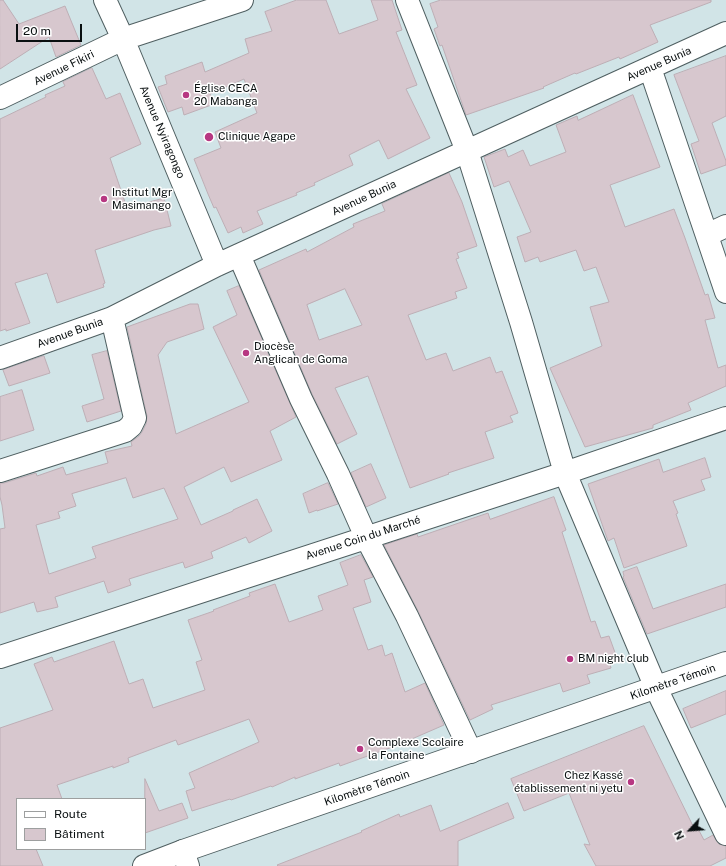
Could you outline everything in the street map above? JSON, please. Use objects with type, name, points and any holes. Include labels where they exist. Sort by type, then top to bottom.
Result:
[{"type":"street","name":"Avenue Nyiragongo","points":[[105,0],[123,39],[217,265]]},
{"type":"street","name":"Avenue Fikiri","points":[[0,98],[123,39],[242,0]]},
{"type":"street","points":[[406,0],[467,151],[521,322],[565,473],[656,688],[726,834]]},
{"type":"street","name":"Avenue Bunia","points":[[0,358],[112,318],[217,265],[726,33]]},
{"type":"street","points":[[650,68],[726,292]]},
{"type":"street","points":[[706,235],[726,226]]},
{"type":"street","points":[[239,255],[301,399],[338,474],[366,537],[407,616],[471,752]]},
{"type":"street","points":[[0,471],[125,431],[131,426],[135,418],[112,318]]},
{"type":"street","name":"Avenue Coin du Marché","points":[[0,657],[565,473],[726,418]]},
{"type":"street","name":"Kilomètre Témoin","points":[[144,866],[185,859],[471,752],[726,663]]},
{"type":"building","points":[[0,0],[3,0],[19,24],[65,6],[81,45],[56,57],[49,37],[0,69]]},
{"type":"building","points":[[297,0],[326,0],[339,34],[378,20],[371,0],[392,0],[402,30],[396,32],[417,85],[406,89],[430,138],[388,159],[379,140],[349,155],[353,165],[314,183],[315,185],[296,193],[297,195],[257,211],[263,224],[243,233],[241,227],[228,233],[216,207],[214,208],[194,159],[221,148],[215,132],[257,113],[244,79],[210,94],[214,104],[184,115],[182,107],[168,112],[158,87],[167,84],[165,76],[202,62],[205,72],[249,53],[245,39],[272,31],[265,12]]},
{"type":"building","points":[[441,0],[711,0],[711,2],[650,25],[658,42],[620,59],[619,57],[576,74],[575,73],[543,87],[544,88],[466,115],[442,45],[440,46],[434,29],[438,27],[430,4]]},
{"type":"building","points":[[726,56],[726,116],[712,123],[726,161],[726,165],[701,174],[691,144],[699,141],[674,75]]},
{"type":"building","points":[[92,68],[106,99],[120,93],[141,144],[110,158],[127,208],[164,198],[171,226],[154,230],[95,250],[105,283],[103,284],[104,287],[57,303],[47,273],[15,283],[30,323],[6,331],[6,329],[0,331],[0,119],[46,97],[45,95],[65,86],[63,82]]},
{"type":"building","points":[[633,95],[660,167],[610,185],[625,227],[674,209],[705,295],[708,294],[715,318],[705,320],[718,368],[726,365],[726,386],[688,403],[691,410],[653,425],[653,428],[585,447],[550,368],[602,346],[590,307],[609,302],[596,267],[584,271],[576,250],[540,262],[538,257],[525,262],[517,237],[531,232],[509,181],[494,187],[484,157],[505,149],[508,157],[523,150],[530,166],[566,152],[556,125],[577,116],[578,120]]},
{"type":"building","points":[[449,173],[462,202],[477,246],[457,253],[459,258],[456,259],[467,288],[455,292],[457,298],[408,315],[426,360],[446,353],[453,371],[490,357],[496,373],[502,371],[518,413],[510,416],[513,422],[485,432],[494,458],[448,473],[449,474],[410,488],[368,376],[335,388],[357,434],[337,444],[312,394],[259,270],[306,249],[307,252],[354,227],[353,224],[385,211],[382,204]],"holes":[[[345,289],[362,325],[319,340],[307,305]]]},
{"type":"building","points":[[239,286],[296,417],[270,431],[282,460],[231,482],[224,467],[184,487],[201,525],[257,499],[272,531],[249,543],[246,537],[211,552],[213,558],[185,568],[183,562],[129,579],[131,585],[108,593],[104,581],[55,597],[58,607],[37,612],[34,602],[0,613],[0,529],[5,528],[0,497],[0,483],[36,473],[37,476],[63,467],[66,475],[108,463],[105,452],[132,446],[131,442],[139,436],[146,424],[147,416],[127,327],[190,304],[198,304],[204,329],[167,342],[158,355],[176,434],[249,402],[213,327],[237,315],[227,291]],"holes":[[[126,478],[133,498],[164,488],[178,519],[92,547],[96,558],[49,574],[36,525],[60,518],[58,512],[76,506],[72,494]]]},
{"type":"building","points":[[107,351],[121,411],[87,422],[82,406],[104,399],[92,355]]},
{"type":"building","points":[[44,356],[50,373],[9,386],[3,370]]},
{"type":"building","points":[[22,390],[34,430],[0,441],[0,397]]},
{"type":"building","points":[[705,458],[711,477],[701,480],[705,490],[673,501],[678,513],[676,514],[687,546],[624,568],[614,538],[608,541],[588,484],[659,459],[663,472]]},
{"type":"building","points":[[371,464],[386,498],[366,507],[351,473]]},
{"type":"building","points":[[328,483],[338,504],[309,513],[303,494]]},
{"type":"building","points":[[554,497],[566,530],[562,532],[591,622],[595,621],[601,638],[609,636],[617,658],[609,661],[611,668],[587,675],[590,683],[563,692],[560,683],[491,705],[493,709],[470,720],[418,611],[384,545],[417,534],[418,537],[488,513],[490,519]]},
{"type":"building","points":[[361,555],[373,577],[364,580],[371,602],[353,608],[368,650],[382,645],[385,656],[392,653],[405,692],[425,683],[444,725],[398,745],[340,766],[339,763],[295,779],[295,777],[272,787],[271,786],[231,800],[230,799],[192,811],[186,791],[195,788],[189,773],[259,742],[249,719],[178,745],[176,740],[128,758],[129,762],[57,785],[62,798],[16,798],[16,850],[36,850],[43,866],[0,866],[0,728],[53,710],[34,664],[52,657],[54,662],[114,641],[129,684],[143,679],[153,708],[205,690],[196,662],[202,660],[188,620],[250,596],[249,593],[275,584],[289,622],[323,610],[318,596],[348,585],[340,563]]},
{"type":"building","points":[[637,567],[653,609],[726,584],[726,607],[647,634],[623,577],[623,572]]},
{"type":"building","points":[[726,691],[726,714],[691,728],[683,709]]},
{"type":"building","points":[[644,726],[693,826],[696,825],[704,840],[713,835],[719,844],[726,846],[726,858],[710,866],[596,866],[584,844],[590,845],[569,793],[524,811],[511,779]]},
{"type":"building","points":[[145,779],[159,811],[182,803],[188,818],[146,833]]},
{"type":"building","points":[[508,803],[514,818],[458,841],[458,866],[277,865],[362,832],[361,831],[399,814],[400,817],[431,805],[440,831]]},
{"type":"place","name":"Église CECA 20 Mabanga","points":[[186,95]]},
{"type":"place","name":"Clinique Agape","points":[[209,137]]},
{"type":"place","name":"Institut Mgr Masimango","points":[[104,199]]},
{"type":"place","name":"Diocèse Anglican de Goma","points":[[246,353]]},
{"type":"place","name":"BM night club","points":[[570,659]]},
{"type":"place","name":"Complexe Scolaire la Fontaine","points":[[360,749]]},
{"type":"place","name":"Chez Kassé établissement ni yetu","points":[[631,782]]}]
